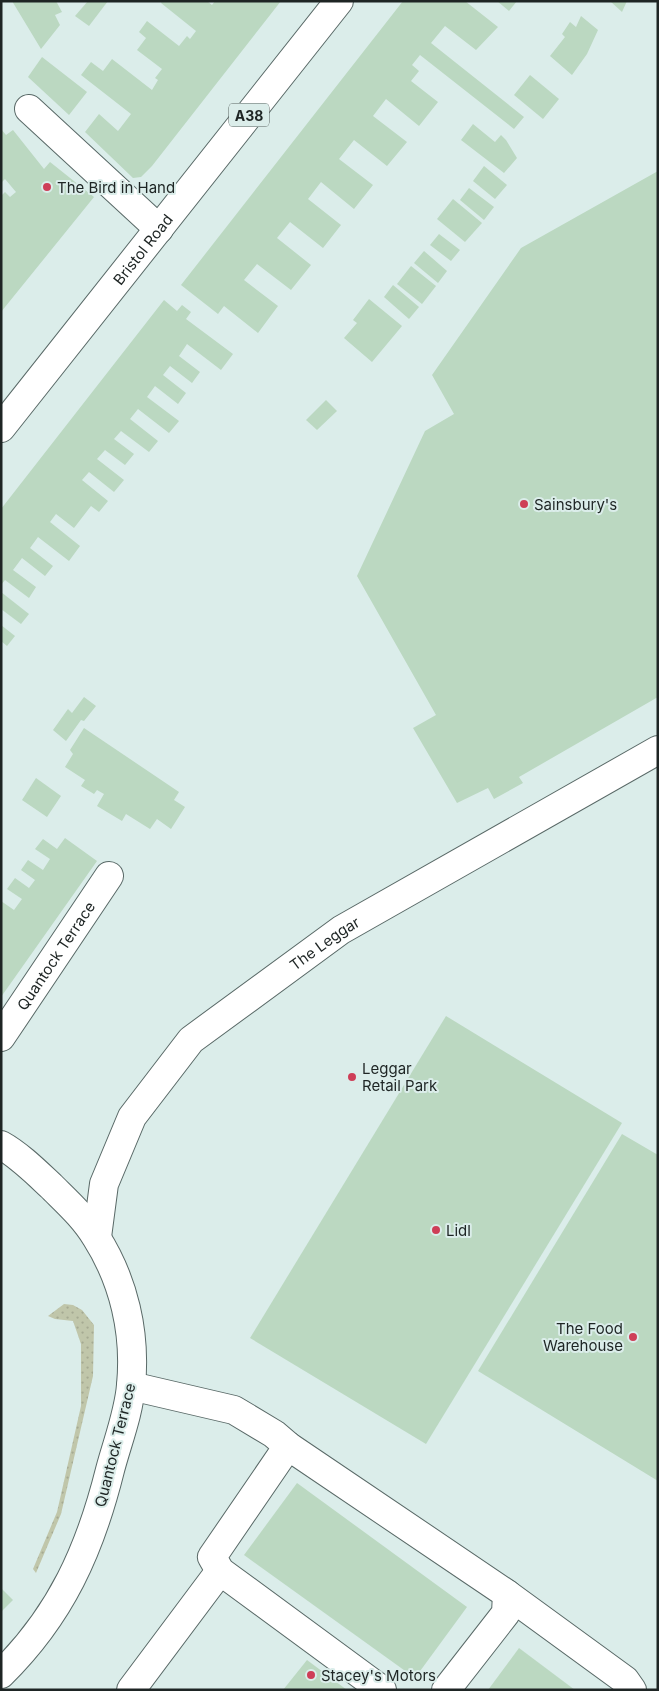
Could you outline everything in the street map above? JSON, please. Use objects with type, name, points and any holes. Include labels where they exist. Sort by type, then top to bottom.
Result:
[{"type":"street","name":"Bristol Road","points":[[1,428],[338,1]]},
{"type":"street","points":[[29,109],[159,229]]},
{"type":"street","name":"The Leggar","points":[[97,1237],[104,1184],[132,1117],[191,1040],[341,930],[658,750]]},
{"type":"street","name":"Quantock Terrace","points":[[1,1037],[109,876]]},
{"type":"street","name":"Quantock Terrace","points":[[1,1145],[43,1178],[76,1210],[97,1237],[124,1296],[132,1335],[131,1386],[102,1501],[83,1557],[56,1608],[1,1674]]},
{"type":"street","points":[[131,1386],[234,1410],[274,1434],[288,1446],[507,1594],[625,1680],[632,1690]]},
{"type":"street","points":[[288,1446],[212,1557],[220,1571],[382,1690]]},
{"type":"street","points":[[131,1690],[220,1571]]},
{"type":"street","points":[[446,1690],[506,1613],[507,1594]]},
{"type":"green space","points":[[64,1304],[73,1305],[82,1310],[94,1325],[93,1376],[61,1514],[36,1573],[33,1569],[57,1512],[81,1406],[81,1344],[73,1321],[55,1319],[48,1316]]},
{"type":"building","points":[[12,1],[56,1],[62,12],[55,15],[60,25],[41,49]]},
{"type":"building","points":[[88,1],[108,1],[89,26],[75,16]]},
{"type":"building","points":[[162,1],[207,1],[212,5],[215,1],[281,1],[152,166],[141,177],[133,178],[85,132],[99,114],[118,131],[131,114],[81,75],[91,62],[103,71],[112,59],[152,90],[158,80],[155,78],[162,69],[137,50],[146,38],[139,32],[147,21],[179,46],[187,36],[190,39],[196,31],[161,3]]},
{"type":"building","points":[[403,1],[465,1],[498,27],[476,50],[445,26],[431,43],[524,117],[514,129],[420,55],[412,65],[419,71],[411,81],[438,102],[419,126],[386,99],[373,116],[407,142],[387,166],[354,140],[339,159],[373,185],[354,209],[321,182],[308,199],[341,225],[323,248],[290,222],[277,238],[311,265],[291,290],[257,264],[244,280],[278,306],[258,333],[224,306],[218,314],[181,285]]},
{"type":"building","points":[[497,1],[517,1],[509,11]]},
{"type":"building","points":[[610,1],[627,1],[622,12]]},
{"type":"building","points":[[581,16],[598,30],[587,54],[572,75],[550,56],[565,37],[562,34],[570,22],[576,27]]},
{"type":"building","points":[[42,57],[87,92],[69,115],[28,77]]},
{"type":"building","points":[[530,75],[559,99],[543,119],[514,95]]},
{"type":"building","points":[[473,124],[495,142],[501,135],[506,140],[517,158],[504,173],[461,140]]},
{"type":"building","name":"The Bird in Hand","points":[[1,129],[6,135],[13,130],[44,169],[50,162],[94,197],[1,312],[1,196],[5,192],[10,197],[16,192],[5,179],[1,183]]},
{"type":"building","points":[[484,166],[507,185],[495,199],[473,181]]},
{"type":"building","name":"Sainsbury's","points":[[658,171],[658,697],[519,777],[523,783],[494,799],[488,788],[457,803],[413,728],[436,715],[357,576],[425,431],[454,414],[432,375],[521,248]]},
{"type":"building","points":[[469,188],[494,207],[484,220],[460,200]]},
{"type":"building","points":[[453,199],[482,223],[465,242],[437,219]]},
{"type":"building","points":[[439,234],[460,250],[451,261],[430,245]]},
{"type":"building","points":[[424,251],[447,271],[438,283],[414,263]]},
{"type":"building","points":[[411,266],[436,286],[422,304],[397,284]]},
{"type":"building","points":[[393,285],[419,307],[409,319],[384,297]]},
{"type":"building","points":[[369,299],[402,326],[372,362],[344,338],[357,323],[353,320]]},
{"type":"building","points":[[164,300],[177,311],[182,305],[191,312],[186,319],[233,354],[221,370],[187,344],[179,356],[200,372],[192,383],[170,366],[163,375],[186,393],[178,404],[155,386],[147,397],[179,421],[169,433],[138,409],[130,419],[158,441],[149,452],[121,431],[114,439],[134,454],[125,465],[105,450],[97,459],[124,480],[114,492],[89,472],[82,480],[108,501],[99,512],[91,506],[74,528],[56,514],[50,522],[80,546],[69,561],[38,537],[30,548],[53,566],[45,576],[22,558],[13,570],[36,587],[29,598],[5,580],[1,585],[1,509]]},
{"type":"building","points":[[326,400],[337,411],[317,430],[306,420]]},
{"type":"building","points":[[1,592],[29,614],[21,624],[1,609]]},
{"type":"building","points":[[1,625],[15,636],[7,646],[1,641]]},
{"type":"building","points":[[84,697],[96,706],[84,721],[81,720],[66,741],[53,730],[68,709],[72,713]]},
{"type":"building","points":[[84,728],[179,792],[174,800],[185,807],[171,829],[157,819],[150,829],[126,814],[122,821],[97,806],[104,794],[97,790],[94,794],[81,786],[85,780],[65,767],[73,754],[70,750]]},
{"type":"building","points":[[36,778],[61,796],[47,817],[22,800]]},
{"type":"building","points":[[65,838],[97,861],[1,997],[1,901],[14,910],[22,899],[7,889],[15,878],[29,888],[35,880],[21,870],[28,860],[43,870],[50,859],[35,849],[43,839],[57,849]]},
{"type":"building","name":"Lidl","points":[[446,1016],[622,1123],[426,1444],[250,1338]]},
{"type":"building","points":[[622,1134],[658,1155],[658,1481],[478,1371]]},
{"type":"building","points":[[297,1483],[467,1607],[415,1678],[244,1555]]},
{"type":"building","points":[[1,1588],[13,1600],[1,1612]]},
{"type":"building","points":[[519,1648],[575,1690],[488,1690]]},
{"type":"building","name":"Stacey's Motors","points":[[307,1660],[347,1690],[283,1690]]},
{"type":"place","name":"The Bird in Hand","points":[[47,187]]},
{"type":"place","name":"Sainsbury's","points":[[524,504]]},
{"type":"place","name":"Leggar Retail Park","points":[[352,1077]]},
{"type":"place","name":"Lidl","points":[[436,1230]]},
{"type":"place","name":"The Food Warehouse","points":[[633,1337]]},
{"type":"place","name":"Stacey's Motors","points":[[311,1675]]}]
